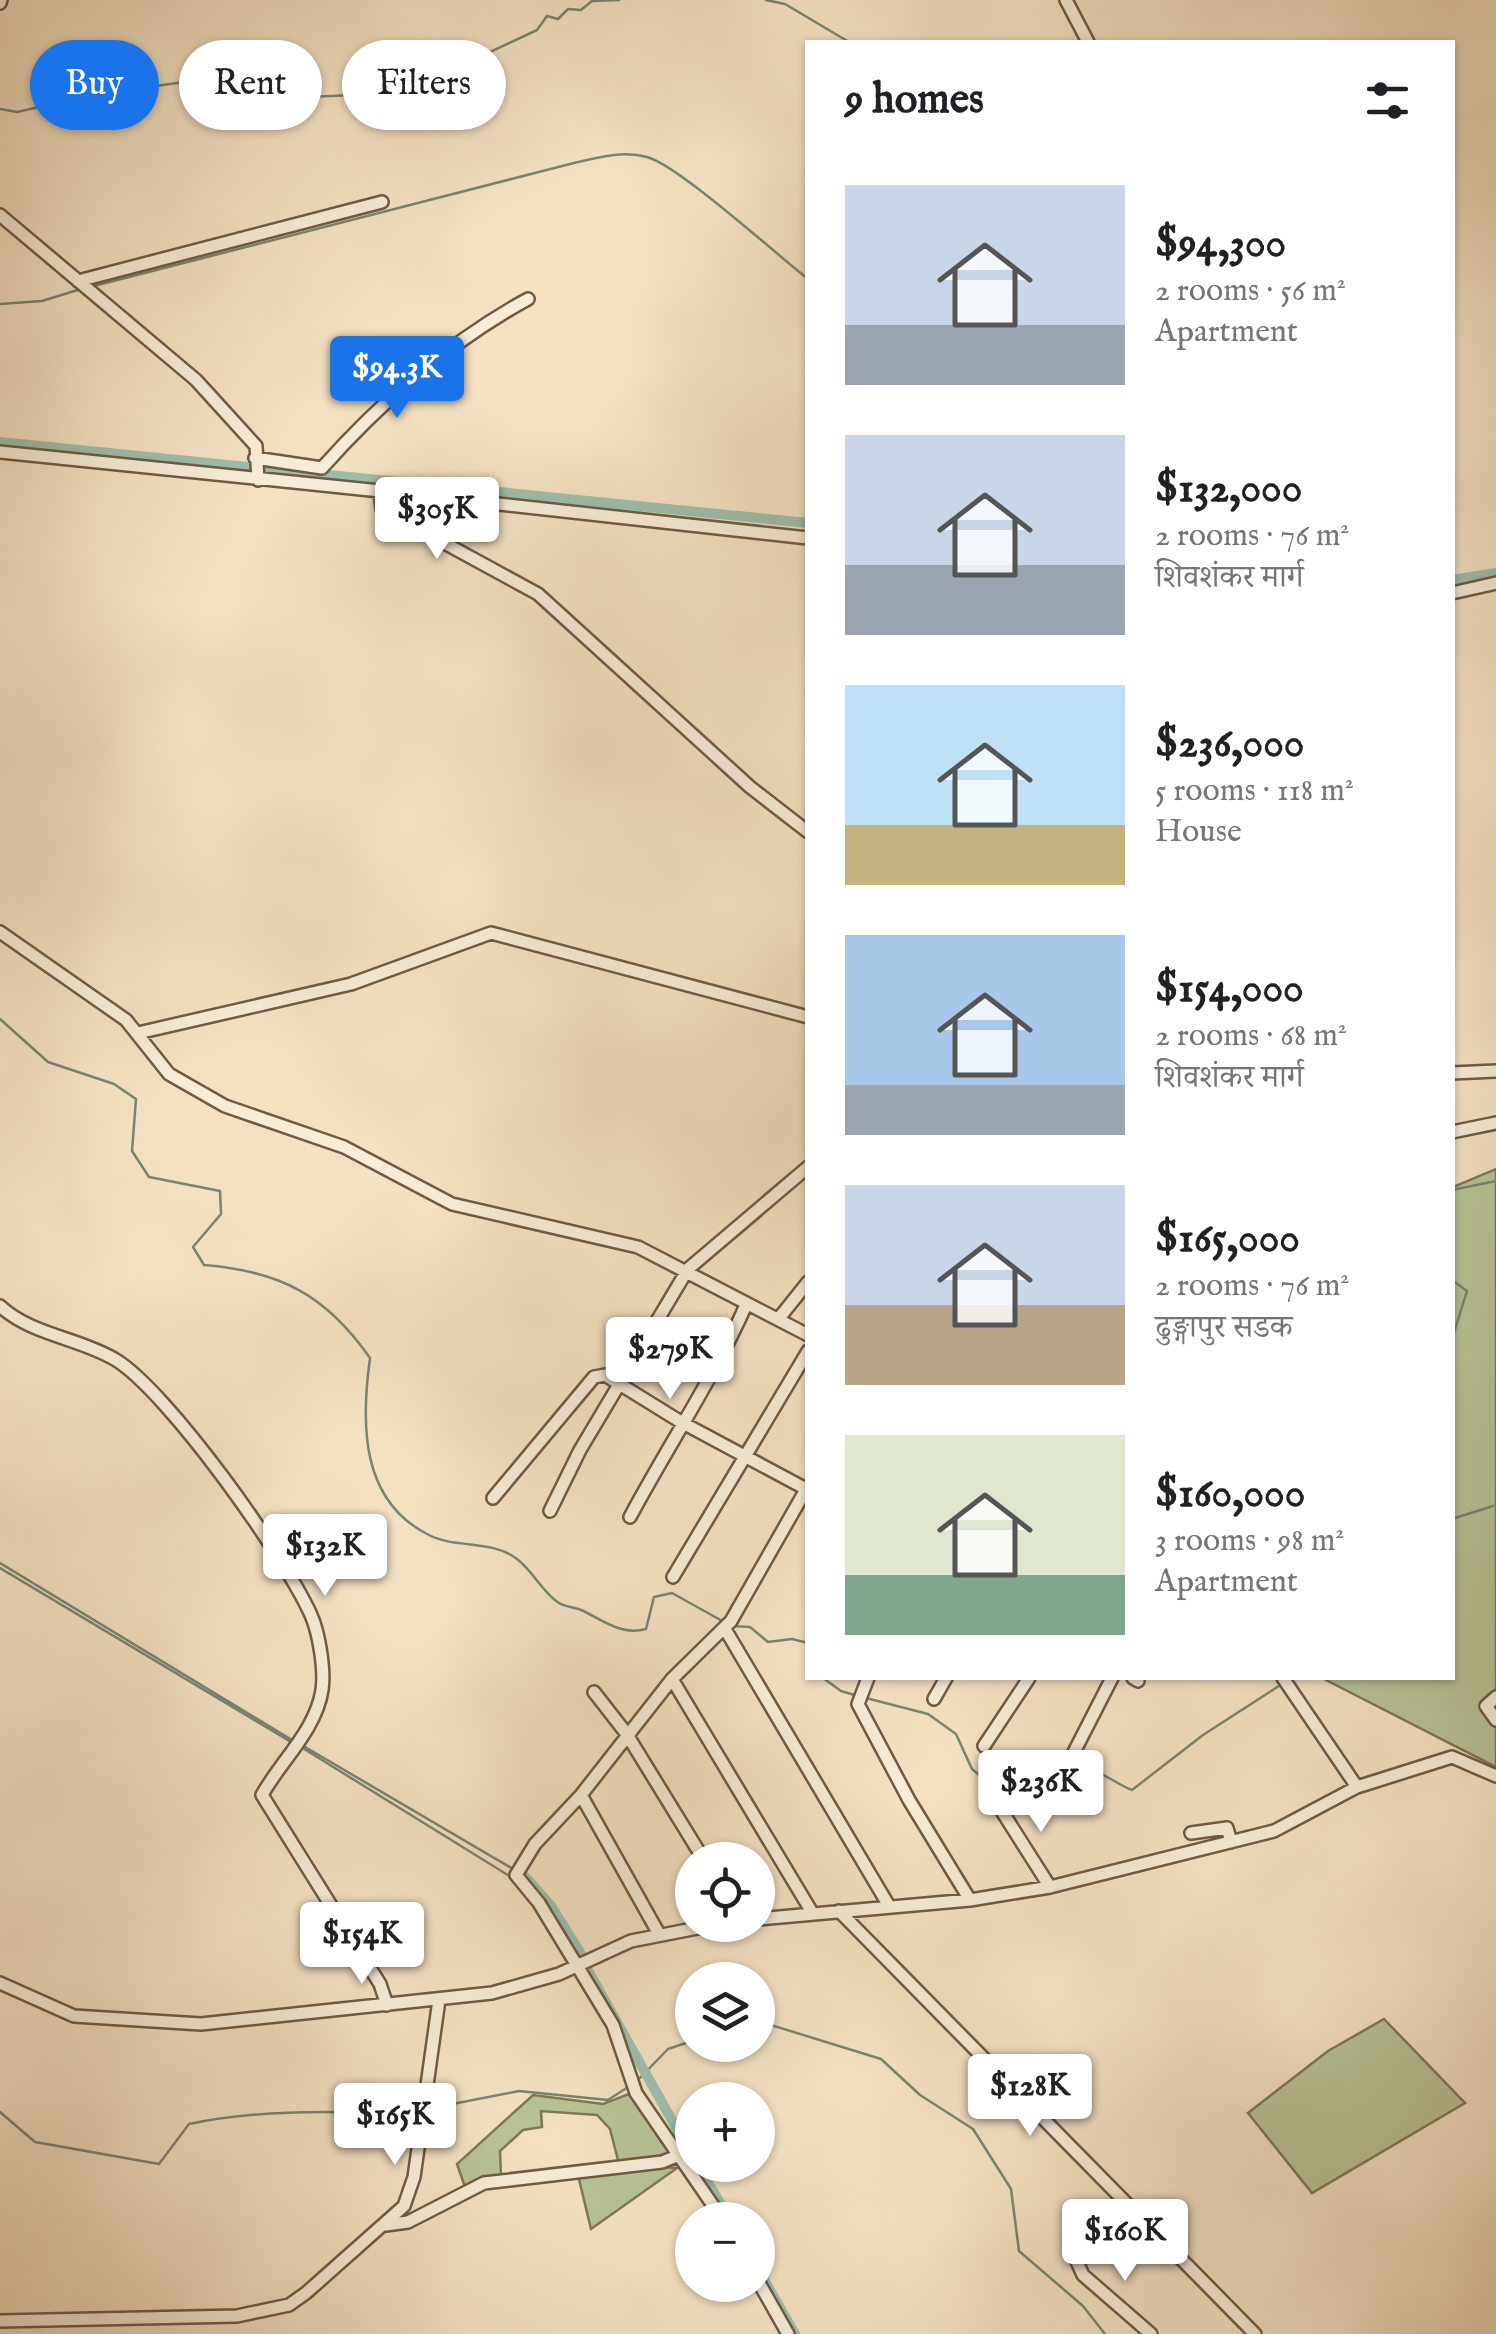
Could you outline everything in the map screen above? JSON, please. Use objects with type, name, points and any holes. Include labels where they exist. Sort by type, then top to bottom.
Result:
[{"type":"street","points":[[1066,0],[1087,40]]},
{"type":"street","points":[[84,286],[382,202]]},
{"type":"street","points":[[0,215],[196,380],[256,446],[256,468]]},
{"type":"street","points":[[0,452],[256,468],[322,468],[363,422],[490,322],[528,299]]},
{"type":"street","points":[[256,468],[380,491],[805,538]]},
{"type":"street","points":[[380,491],[382,509],[538,594],[750,787],[805,830]]},
{"type":"street","points":[[1455,592],[1496,582]]},
{"type":"street","points":[[0,932],[138,1033],[150,1056],[169,1074],[225,1106],[344,1147],[452,1204],[638,1247],[805,1333]]},
{"type":"street","points":[[138,1033],[351,984],[491,933],[805,1016]]},
{"type":"street","points":[[1455,1073],[1496,1071]]},
{"type":"street","points":[[1455,1131],[1496,1123]]},
{"type":"street","points":[[550,1511],[688,1270],[805,1170]]},
{"type":"street","points":[[780,1317],[805,1286]]},
{"type":"street","points":[[630,1517],[680,1422],[721,1362],[746,1305]]},
{"type":"street","points":[[0,1306],[26,1326],[44,1328],[118,1362],[145,1384],[249,1514],[300,1596],[317,1637],[322,1690],[302,1735],[262,1796],[380,1984],[387,2005]]},
{"type":"street","points":[[674,1577],[805,1356]]},
{"type":"street","points":[[493,1498],[594,1377],[605,1374],[680,1422],[805,1487]]},
{"type":"street","points":[[675,2144],[634,2087],[613,2025],[539,1903],[515,1878],[535,1844],[582,1795],[672,1679],[710,1638],[728,1625],[805,1491]]},
{"type":"street","points":[[728,1625],[889,1906]]},
{"type":"street","points":[[672,1679],[814,1914]]},
{"type":"street","points":[[867,1680],[860,1697],[909,1800],[970,1900]]},
{"type":"street","points":[[934,1699],[945,1680]]},
{"type":"street","points":[[984,1746],[1027,1680]]},
{"type":"street","points":[[1070,1758],[1111,1680]]},
{"type":"street","points":[[1283,1680],[1357,1787]]},
{"type":"street","points":[[594,1692],[626,1734],[693,1842]]},
{"type":"street","points":[[1496,1696],[1486,1706],[1496,1720]]},
{"type":"street","points":[[775,1917],[970,1900],[1050,1887],[1274,1831],[1357,1787],[1452,1757],[1496,1776]]},
{"type":"street","points":[[582,1795],[659,1934]]},
{"type":"street","points":[[998,1805],[1050,1887]]},
{"type":"street","points":[[1191,1833],[1227,1828],[1231,1842]]},
{"type":"street","points":[[839,1912],[1255,2334]]},
{"type":"street","points":[[0,1983],[74,2016],[183,2022],[492,1992],[577,1966],[631,1941],[675,1931]]},
{"type":"street","points":[[0,2321],[82,2316],[236,2316],[289,2305],[404,2206],[414,2177],[439,2000]]},
{"type":"street","points":[[386,2225],[408,2222],[484,2183],[662,2162],[675,2157]]},
{"type":"street","points":[[1074,2253],[1083,2275],[1151,2334]]},
{"type":"street","points":[[770,2302],[788,2334]]},
{"type":"green space","points":[[1496,1169],[1496,1767],[1326,1680],[1455,1680],[1455,1186]]},
{"type":"green space","points":[[1384,2019],[1465,2103],[1312,2193],[1248,2113],[1328,2051]]},
{"type":"green space","points":[[629,2094],[674,2155],[619,2164],[610,2129],[597,2115],[541,2111],[542,2127],[523,2130],[500,2151],[501,2175],[465,2187],[457,2164],[533,2095],[603,2104]]},
{"type":"green space","points":[[650,2166],[675,2168],[591,2229],[578,2175]]},
{"type":"waterway","points":[[0,109],[17,112],[87,96],[239,74],[261,78],[282,98],[403,93],[537,30],[547,16],[558,19],[568,9],[581,10],[592,1],[619,0]]},
{"type":"waterway","points":[[766,0],[785,4],[846,40]]},
{"type":"waterway","points":[[94,286],[570,164],[628,154],[647,157],[681,176],[805,276]]},
{"type":"waterway","points":[[0,304],[42,301],[81,289]]},
{"type":"waterway","points":[[0,442],[805,523]]},
{"type":"waterway","points":[[1455,580],[1496,573]]},
{"type":"waterway","points":[[0,1019],[48,1062],[114,1084],[136,1099],[132,1151],[149,1177],[220,1191],[221,1214],[193,1247],[204,1265],[256,1273],[299,1290],[318,1302],[353,1336],[370,1358],[366,1408],[370,1458],[389,1502],[406,1520],[439,1539],[507,1553],[523,1564],[559,1603],[620,1629],[646,1629],[654,1597],[672,1593],[724,1622]]},
{"type":"waterway","points":[[1455,1189],[1496,1181]]},
{"type":"waterway","points":[[1455,1282],[1467,1291],[1455,1329]]},
{"type":"waterway","points":[[1455,1518],[1493,1506]]},
{"type":"waterway","points":[[0,1563],[292,1740]]},
{"type":"waterway","points":[[0,1568],[291,1742]]},
{"type":"waterway","points":[[731,1626],[750,1627],[768,1642],[792,1639],[805,1642]]},
{"type":"waterway","points":[[826,1680],[841,1691],[858,1696]]},
{"type":"waterway","points":[[866,1698],[928,1714],[956,1734],[972,1769],[995,1788],[1076,1768],[1093,1770],[1132,1790],[1203,1735],[1282,1684]]},
{"type":"waterway","points":[[300,1744],[513,1869]]},
{"type":"waterway","points":[[301,1747],[511,1877]]},
{"type":"waterway","points":[[523,1874],[551,1906],[581,1954]]},
{"type":"waterway","points":[[586,1967],[675,2126]]},
{"type":"waterway","points":[[775,2026],[881,2059],[920,2095],[973,2129],[1011,2189],[1019,2251],[1083,2306],[1105,2334]]},
{"type":"waterway","points":[[635,2083],[675,2047]]},
{"type":"waterway","points":[[427,2109],[519,2091],[608,2100],[628,2087]]},
{"type":"waterway","points":[[0,2112],[35,2142],[159,2164],[189,2124],[273,2113],[419,2111]]},
{"type":"waterway","points":[[708,2182],[720,2202]]},
{"type":"waterway","points":[[775,2299],[795,2334]]}]
